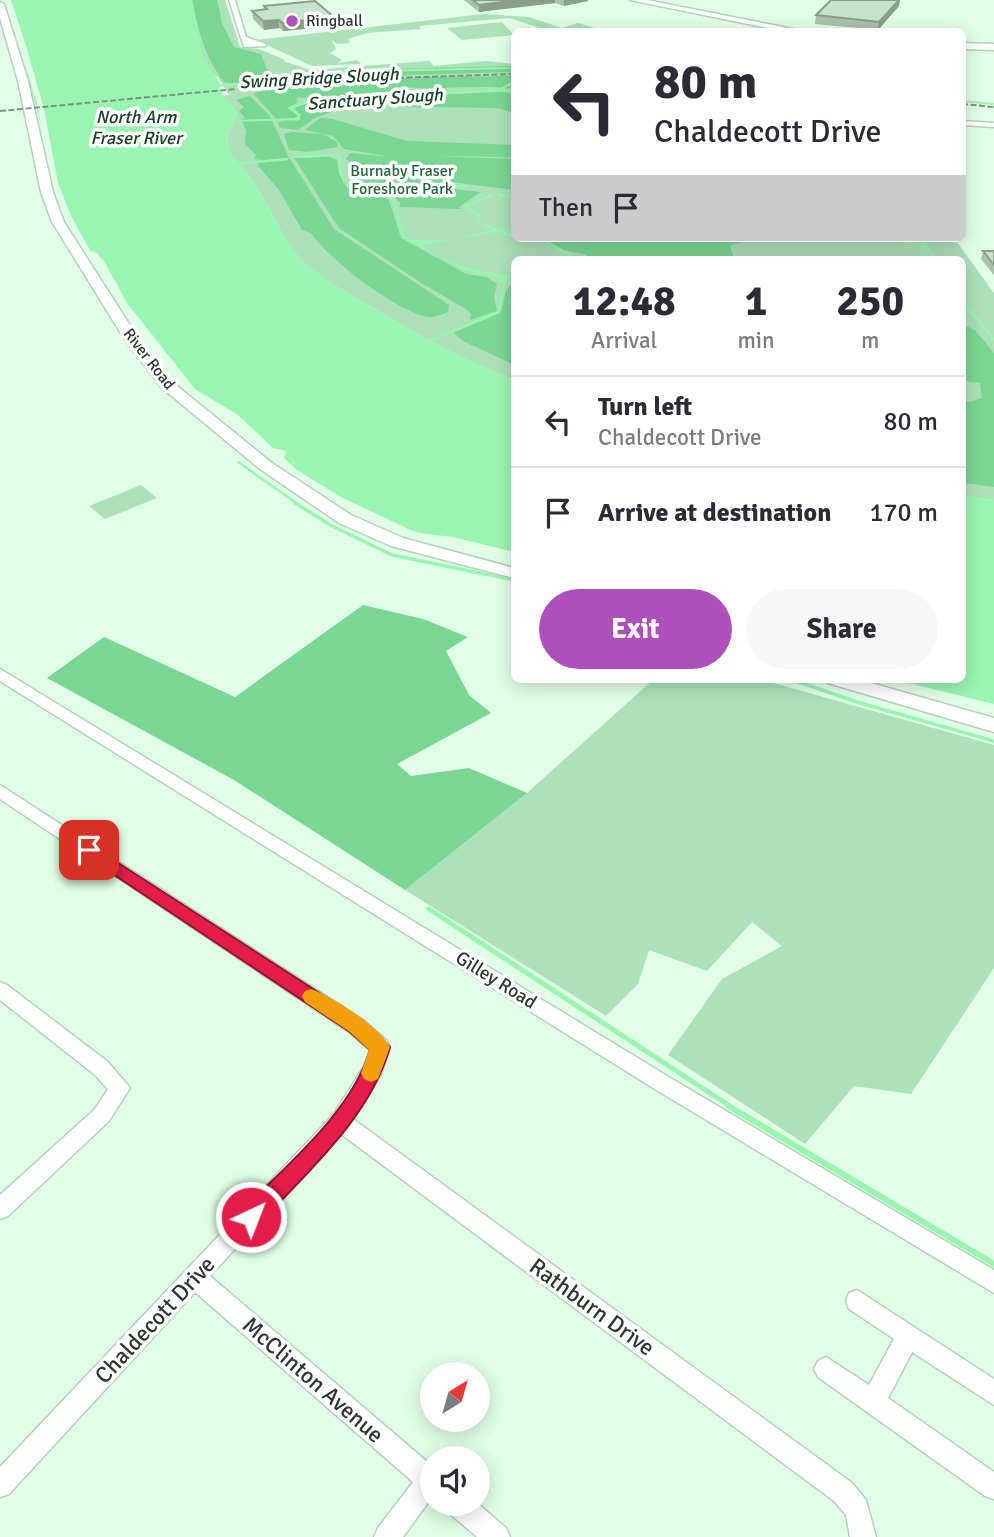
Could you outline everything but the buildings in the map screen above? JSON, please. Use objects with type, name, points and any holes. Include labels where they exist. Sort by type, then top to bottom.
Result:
[{"type":"street","points":[[232,0],[244,38]]},
{"type":"street","points":[[634,0],[783,28]]},
{"type":"street","name":"River Road","points":[[0,5],[23,81],[47,192],[58,222],[132,340],[167,386],[266,466],[345,519],[397,542],[511,572]]},
{"type":"street","points":[[966,46],[994,47]]},
{"type":"street","points":[[966,124],[994,125]]},
{"type":"street","name":"Gilley Road","points":[[0,674],[665,1085],[994,1282]]},
{"type":"street","points":[[849,683],[994,724]]},
{"type":"street","name":"Chaldecott Drive","points":[[0,791],[356,1026],[380,1047],[374,1068],[340,1121],[0,1485]]},
{"type":"street","points":[[0,990],[101,1068],[120,1088],[102,1115],[0,1209]]},
{"type":"street","name":"Rathburn Drive","points":[[340,1121],[843,1492],[857,1509],[863,1537]]},
{"type":"street","name":"McClinton Avenue","points":[[195,1277],[420,1471]]},
{"type":"street","points":[[857,1301],[994,1393]]},
{"type":"street","points":[[873,1402],[909,1335]]},
{"type":"street","points":[[826,1368],[994,1487]]},
{"type":"street","points":[[387,1537],[420,1495]]},
{"type":"street","points":[[472,1516],[497,1537]]},
{"type":"green space","name":"Burnaby Fraser Foreshore Park","points":[[180,0],[225,0],[240,47],[259,49],[285,60],[283,61],[311,70],[429,61],[434,66],[486,61],[511,64],[511,242],[957,242],[994,293],[994,500],[966,496],[966,256],[511,256],[511,379],[406,328],[329,282],[301,259],[285,238],[250,177],[231,157],[227,137],[237,113],[223,96],[229,95],[218,77],[203,69]]},
{"type":"green space","points":[[192,0],[217,0],[222,23],[234,47],[261,54],[270,77],[394,69],[511,66],[511,72],[410,75],[243,86],[224,82],[203,43]]},
{"type":"green space","points":[[484,14],[529,17],[562,28],[540,28],[509,18],[367,33],[348,39],[350,43],[337,44],[332,40],[336,49],[330,53],[342,60],[337,63],[358,60],[361,64],[312,66],[256,40]]},
{"type":"green space","points":[[502,22],[511,35],[462,40],[447,28]]},
{"type":"green space","points":[[578,23],[595,28],[562,28]]},
{"type":"green space","points":[[511,76],[511,89],[402,87],[404,90],[368,96],[299,97],[296,99],[298,102],[288,108],[298,116],[290,120],[298,121],[301,115],[294,108],[306,103],[495,91],[511,94],[511,112],[498,108],[434,107],[425,102],[430,108],[391,106],[399,104],[331,112],[315,118],[298,130],[280,128],[278,122],[284,121],[277,120],[254,94],[299,84],[421,77]]},
{"type":"green space","points":[[250,96],[270,116],[289,158],[274,160],[290,159],[334,229],[449,305],[448,312],[428,317],[399,305],[347,269],[319,244],[311,233],[302,230],[279,190],[259,167],[258,162],[262,160],[254,159],[256,155],[245,144],[246,131],[241,119],[245,118],[239,111],[244,107],[236,100]]},
{"type":"green space","points":[[320,118],[333,119],[407,141],[511,145],[511,157],[433,156],[511,159],[511,190],[451,182],[406,189],[389,186],[368,194],[353,181],[350,163],[346,159],[350,153],[390,157],[344,149],[333,136],[305,130]]},
{"type":"green space","points":[[284,134],[323,134],[337,142],[338,147],[307,152],[289,150]]},
{"type":"green space","points":[[327,156],[337,160],[341,178],[350,190],[364,196],[383,196],[389,200],[401,238],[466,274],[486,277],[497,284],[494,297],[497,311],[470,320],[471,314],[466,309],[339,228],[294,158]]},
{"type":"green space","points":[[444,188],[481,192],[459,207],[461,209],[400,207],[400,202],[393,197],[398,193]]},
{"type":"green space","points":[[548,242],[742,242],[730,245],[733,256],[585,256]]},
{"type":"green space","points":[[511,284],[511,364],[463,341],[453,332],[501,312],[506,291]]},
{"type":"green space","points":[[966,326],[975,330],[994,353],[994,487],[966,483],[966,401],[982,398],[980,383],[966,381]]},
{"type":"green space","points":[[141,485],[157,498],[105,519],[89,506]]},
{"type":"green space","points":[[363,605],[423,619],[468,637],[446,651],[469,695],[491,713],[397,764],[411,776],[469,768],[527,793],[405,890],[234,780],[47,678],[104,637],[235,697]]},
{"type":"green space","points":[[650,683],[773,683],[994,745],[994,968],[911,1094],[854,1086],[805,1144],[668,1055],[722,979],[782,946],[752,922],[707,971],[649,950],[638,984],[606,1016],[405,890],[527,793]]},
{"type":"water","name":"North Arm Fraser River","points":[[8,0],[192,0],[203,56],[221,85],[219,89],[237,113],[227,137],[231,157],[258,189],[293,250],[319,275],[350,295],[441,347],[511,379],[511,558],[469,544],[386,525],[321,490],[272,454],[234,416],[193,391],[160,357],[71,225],[58,190]]},
{"type":"water","points":[[476,212],[480,214],[478,221],[509,230],[451,240],[492,230],[475,220],[479,216]]},
{"type":"water","points":[[409,240],[451,240],[422,245],[442,258]]},
{"type":"water","points":[[442,258],[466,267],[511,275],[508,283],[500,283],[499,278],[464,270]]},
{"type":"water","points":[[966,496],[994,500],[994,709],[908,683],[966,683]]},
{"type":"pier","points":[[6,0],[11,0],[27,49],[44,109],[58,183],[71,216],[90,250],[97,253],[105,263],[127,303],[195,389],[238,415],[273,448],[286,451],[284,458],[297,470],[341,497],[417,533],[453,537],[511,551],[511,562],[468,548],[385,529],[319,493],[269,456],[232,418],[191,394],[157,360],[106,283],[96,263],[68,226],[53,186],[37,104]]},
{"type":"pier","points":[[897,683],[908,683],[994,704],[994,712]]},
{"type":"waterway","name":"Swing Bridge Slough","points":[[215,86],[378,71],[511,68]]},
{"type":"waterway","points":[[501,89],[511,84]]},
{"type":"waterway","name":"Sanctuary Slough","points":[[229,121],[299,119],[298,114],[289,108],[316,100],[511,90]]},
{"type":"waterway","points":[[966,101],[994,104]]},
{"type":"waterway","points":[[296,157],[337,155],[340,158],[340,173],[346,180]]},
{"type":"waterway","points":[[236,164],[287,159]]},
{"type":"waterway","points":[[406,191],[466,186]]},
{"type":"waterway","points":[[390,192],[385,194],[394,201],[404,237],[413,242]]},
{"type":"waterway","points":[[479,215],[465,207],[492,195]]},
{"type":"waterway","points":[[499,195],[511,197]]},
{"type":"waterway","points":[[501,231],[511,235]]},
{"type":"waterway","points":[[548,242],[571,256]]},
{"type":"waterway","points":[[906,242],[927,247]]},
{"type":"waterway","points":[[924,242],[927,247]]},
{"type":"waterway","points":[[927,247],[933,256]]},
{"type":"waterway","points":[[425,343],[499,312],[504,281]]},
{"type":"waterway","points":[[966,305],[994,340]]},
{"type":"waterway","points":[[238,462],[298,504]]},
{"type":"waterway","points":[[295,503],[332,526],[392,555],[511,579]]},
{"type":"waterway","points":[[802,683],[857,702],[994,741]]},
{"type":"waterway","points":[[429,909],[733,1108]]},
{"type":"waterway","points":[[730,1107],[994,1264]]},
{"type":"railway","points":[[0,111],[332,80],[511,74]]},
{"type":"railway","points":[[966,104],[994,107]]},
{"type":"slow traffic","points":[[311,996],[356,1026],[380,1047],[371,1073]]},
{"type":"place","name":"Ringball","points":[[292,21]]},
{"type":"route","points":[[89,850],[356,1026],[380,1047],[374,1068],[340,1121],[251,1217]]}]
